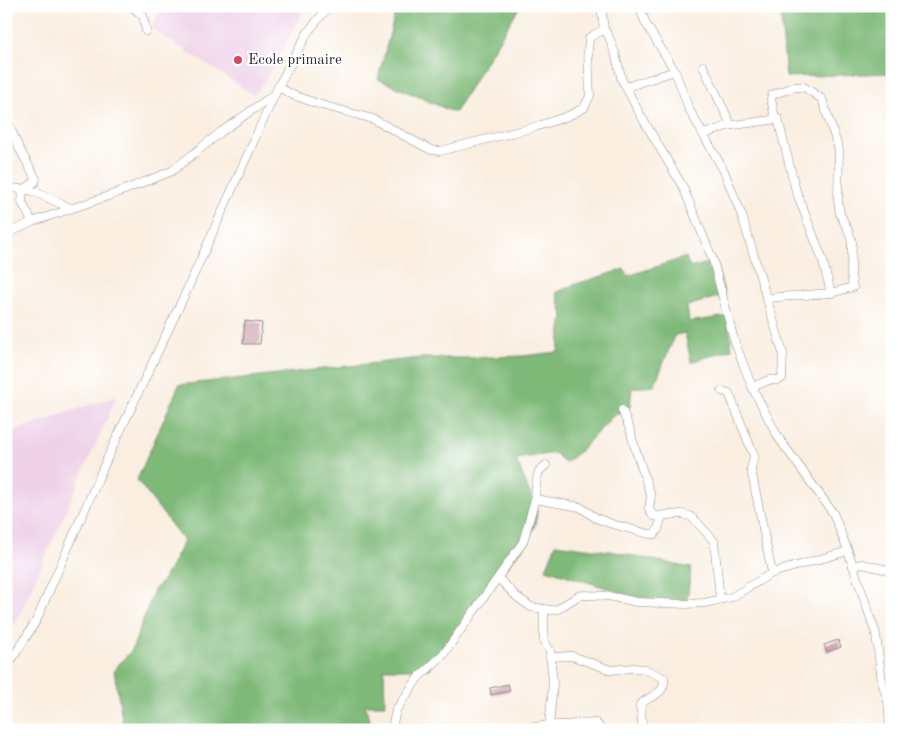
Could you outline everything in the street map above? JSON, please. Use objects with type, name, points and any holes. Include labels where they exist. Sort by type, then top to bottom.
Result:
[{"type":"street","points":[[131,6],[143,16],[146,31]]},
{"type":"street","points":[[6,669],[36,621],[106,461],[186,292],[276,90],[308,32],[329,6]]},
{"type":"street","points":[[601,6],[604,29],[609,37],[622,80],[683,187],[713,260],[734,340],[752,387],[778,437],[833,513],[876,634],[882,682],[888,701],[890,730]]},
{"type":"street","points":[[639,6],[646,24],[675,71],[688,109],[724,171],[742,216],[755,257],[783,353],[782,378],[779,380],[769,380],[752,387]]},
{"type":"street","points":[[276,90],[373,119],[431,150],[440,152],[535,127],[568,116],[584,108],[590,96],[589,38],[604,29]]},
{"type":"street","points":[[703,66],[731,126]]},
{"type":"street","points":[[626,88],[675,71]]},
{"type":"street","points":[[766,298],[831,293],[853,287],[854,284],[851,276],[852,242],[840,214],[838,201],[839,150],[822,99],[804,87],[794,87],[772,94],[771,99],[775,118]]},
{"type":"street","points":[[6,234],[32,222],[122,191],[172,171],[276,90]]},
{"type":"street","points":[[6,118],[19,148],[36,179],[36,182],[23,190]]},
{"type":"street","points":[[704,134],[731,126],[775,118],[780,121],[796,191],[822,258],[831,293]]},
{"type":"street","points":[[6,187],[48,198],[70,208]]},
{"type":"street","points":[[23,190],[22,202],[32,222]]},
{"type":"street","points":[[722,391],[729,393],[754,456],[751,469],[772,573]]},
{"type":"street","points":[[622,410],[651,496],[650,514],[653,516],[690,516],[694,518],[714,542],[716,546],[720,598]]},
{"type":"street","points":[[422,730],[391,729],[396,710],[424,672],[443,655],[523,542],[535,499],[539,471],[546,465]]},
{"type":"street","points":[[535,499],[580,507],[596,518],[650,534],[655,534],[662,516]]},
{"type":"street","points":[[498,578],[517,597],[531,607],[544,609],[558,609],[578,596],[584,595],[608,596],[637,602],[704,604],[732,596],[772,573],[848,551]]},
{"type":"street","points":[[852,566],[862,564],[892,571]]},
{"type":"street","points":[[544,609],[544,640],[550,651],[553,683],[549,726]]},
{"type":"street","points":[[550,657],[572,656],[611,670],[644,669],[664,678],[665,683],[658,695],[641,703],[642,730]]},
{"type":"street","points":[[512,730],[596,723],[602,730]]},
{"type":"street","points":[[225,730],[238,728],[246,730]]},
{"type":"street","points":[[477,730],[500,730]]},
{"type":"shaded area","name":"Ecole primaire","points":[[164,6],[306,6],[267,77],[254,95],[151,28]]},
{"type":"shaded area","points":[[117,396],[14,627],[6,628],[6,433]]},
{"type":"green space","points":[[397,6],[428,12],[432,6],[520,6],[455,112],[453,112],[378,79]]},
{"type":"green space","points":[[780,6],[892,6],[892,66],[890,73],[786,77]]},
{"type":"green space","points":[[686,257],[690,268],[715,261],[725,295],[687,306],[689,322],[728,316],[732,349],[691,362],[685,333],[675,335],[654,386],[632,388],[630,407],[613,416],[580,451],[565,463],[555,453],[516,459],[537,511],[536,523],[526,545],[503,571],[429,669],[384,669],[385,705],[365,705],[373,730],[124,730],[114,670],[132,650],[154,590],[164,579],[184,541],[137,480],[179,385],[421,358],[523,356],[558,352],[563,315],[556,293],[570,286],[624,269],[628,276]]},
{"type":"green space","points":[[556,544],[615,552],[691,568],[687,602],[635,597],[546,569]]},
{"type":"building","points":[[245,321],[262,323],[260,344],[243,344]]},
{"type":"building","points":[[838,640],[841,647],[827,652],[824,645]]},
{"type":"building","points":[[508,684],[510,691],[491,695],[490,688]]},
{"type":"waterway","points":[[892,93],[887,114],[892,142]]},
{"type":"place","name":"Ecole primaire","points":[[238,60]]}]
